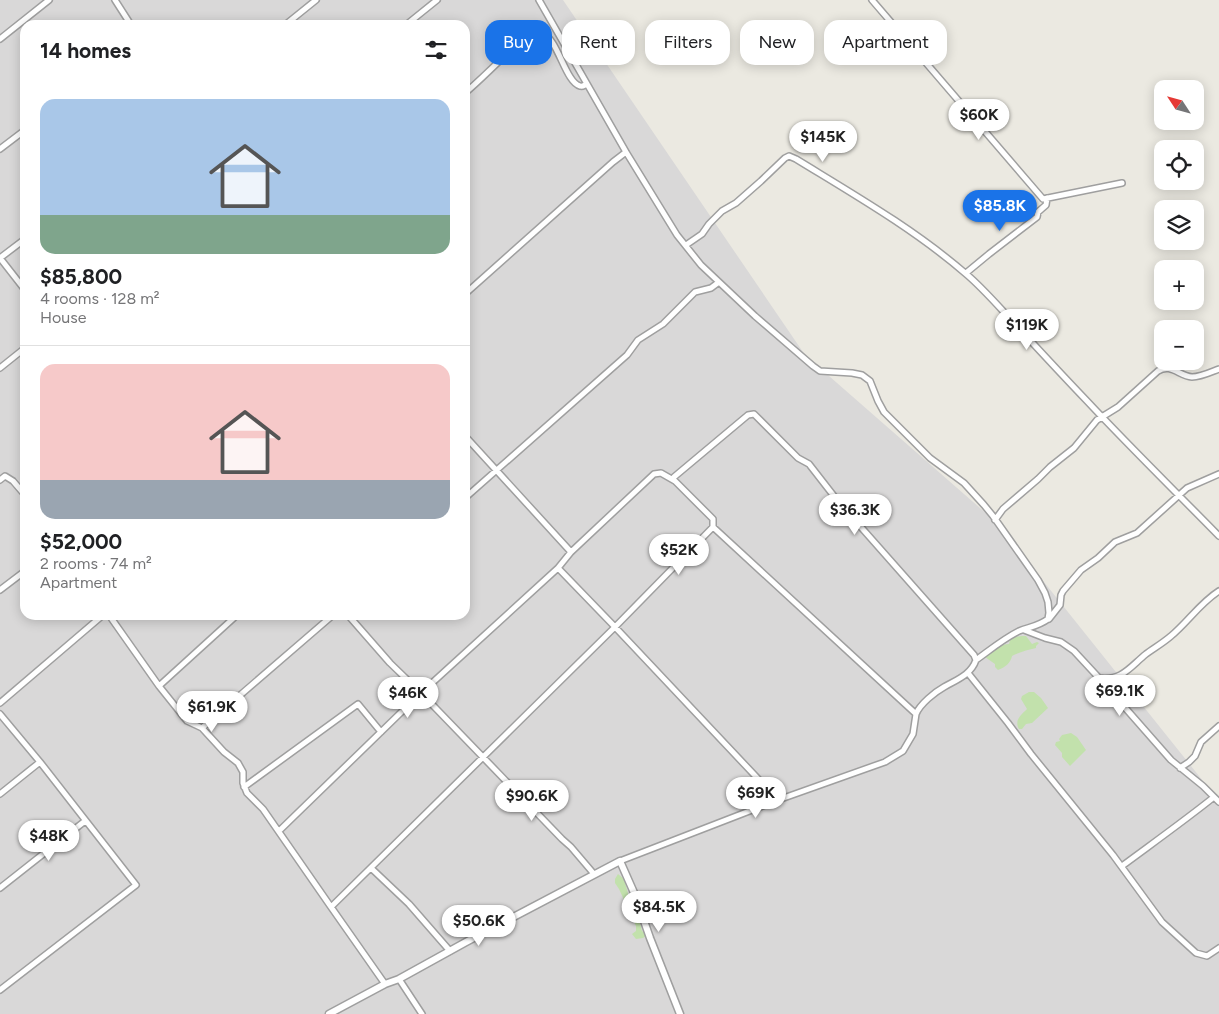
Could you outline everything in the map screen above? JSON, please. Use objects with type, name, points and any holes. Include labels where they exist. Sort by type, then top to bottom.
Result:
[{"type":"street","points":[[24,20],[49,0]]},
{"type":"street","points":[[115,0],[128,20]]},
{"type":"street","points":[[291,20],[316,0]]},
{"type":"street","points":[[412,20],[437,0]]},
{"type":"street","points":[[539,0],[626,152],[677,235],[701,265],[755,316],[820,371],[852,373],[870,381],[884,412],[930,458],[964,483],[996,520],[1045,593],[1048,602],[1048,619]]},
{"type":"street","points":[[872,0],[1043,199],[1122,183]]},
{"type":"street","points":[[0,39],[20,23]]},
{"type":"street","points":[[470,88],[513,48],[536,32],[542,32],[546,35],[568,74],[576,84],[583,86],[587,84]]},
{"type":"street","points":[[0,149],[20,134]]},
{"type":"street","points":[[470,290],[626,152]]},
{"type":"street","points":[[686,246],[702,234],[722,211],[736,203],[785,158],[789,156],[796,158],[926,242],[966,273],[1101,417],[1219,536]]},
{"type":"street","points":[[966,273],[1037,218],[1038,212],[1046,205],[1047,198]]},
{"type":"street","points":[[20,243],[0,258],[20,284]]},
{"type":"street","points":[[470,493],[627,355],[638,340],[663,324],[695,292],[711,288],[720,282]]},
{"type":"street","points":[[0,368],[20,352]]},
{"type":"street","points":[[996,520],[1004,509],[1074,448],[1096,420],[1118,407],[1152,375],[1163,368],[1193,377],[1219,369]]},
{"type":"street","points":[[674,477],[748,415],[754,414],[798,458],[809,464],[837,500],[970,649],[976,660]]},
{"type":"street","points":[[470,441],[571,552]]},
{"type":"street","points":[[279,831],[421,693],[558,568],[571,552],[654,474],[661,473],[675,481],[713,519],[713,527],[615,627],[331,907]]},
{"type":"street","points":[[329,1014],[385,984],[399,979],[620,861],[778,800],[885,762],[903,751],[914,734],[918,708],[941,688],[968,673],[976,660],[1000,642],[1048,619],[1060,605],[1063,590],[1081,570],[1098,558],[1115,542],[1136,533],[1187,488],[1219,474]]},
{"type":"street","points":[[0,480],[5,476],[20,487]]},
{"type":"street","points":[[713,527],[916,714]]},
{"type":"street","points":[[558,568],[778,800]]},
{"type":"street","points":[[0,590],[20,575]]},
{"type":"street","points":[[1099,678],[1118,677],[1130,669],[1155,646],[1170,638],[1195,611],[1219,591]]},
{"type":"street","points":[[0,703],[97,620]]},
{"type":"street","points":[[113,620],[159,686],[187,721],[202,728],[224,752],[238,763],[243,772],[243,783],[247,793],[279,831],[385,984]]},
{"type":"street","points":[[159,686],[232,620]]},
{"type":"street","points":[[202,728],[327,620]]},
{"type":"street","points":[[352,620],[390,663],[571,847],[594,874]]},
{"type":"street","points":[[1024,629],[1045,638],[1061,642],[1074,651],[1171,760],[1203,786],[1219,802]]},
{"type":"street","points":[[968,673],[1122,866],[1162,922],[1196,953],[1207,956],[1219,948]]},
{"type":"street","points":[[244,787],[358,704],[381,732]]},
{"type":"street","points":[[0,714],[136,885],[0,990]]},
{"type":"street","points":[[1180,768],[1189,762],[1201,742],[1219,726]]},
{"type":"street","points":[[0,794],[40,762]]},
{"type":"street","points":[[1122,866],[1187,820],[1214,797]]},
{"type":"street","points":[[0,888],[85,821]]},
{"type":"street","points":[[620,861],[635,895],[650,940],[680,1014]]},
{"type":"street","points":[[371,868],[409,904],[450,951]]},
{"type":"street","points":[[399,979],[422,1014]]},
{"type":"shaded area","points":[[0,0],[563,0],[577,20],[562,20],[562,65],[607,65],[805,355],[996,522],[1219,801],[1219,1014],[0,1014]]},
{"type":"green space","points":[[1026,636],[1032,644],[1039,643],[1036,648],[1012,656],[1003,668],[998,670],[995,664],[985,657],[999,647],[1009,644],[1010,640],[1015,637]]},
{"type":"green space","points":[[1029,692],[1034,692],[1048,708],[1032,723],[1026,724],[1022,729],[1019,729],[1018,720],[1027,709],[1021,699],[1022,696]]},
{"type":"green space","points":[[1071,733],[1077,737],[1086,750],[1070,766],[1055,745],[1056,742],[1060,741],[1059,739],[1062,735]]},
{"type":"green space","points":[[618,874],[624,879],[642,931],[646,936],[643,938],[636,939],[632,934],[636,931],[636,926],[615,883]]}]
